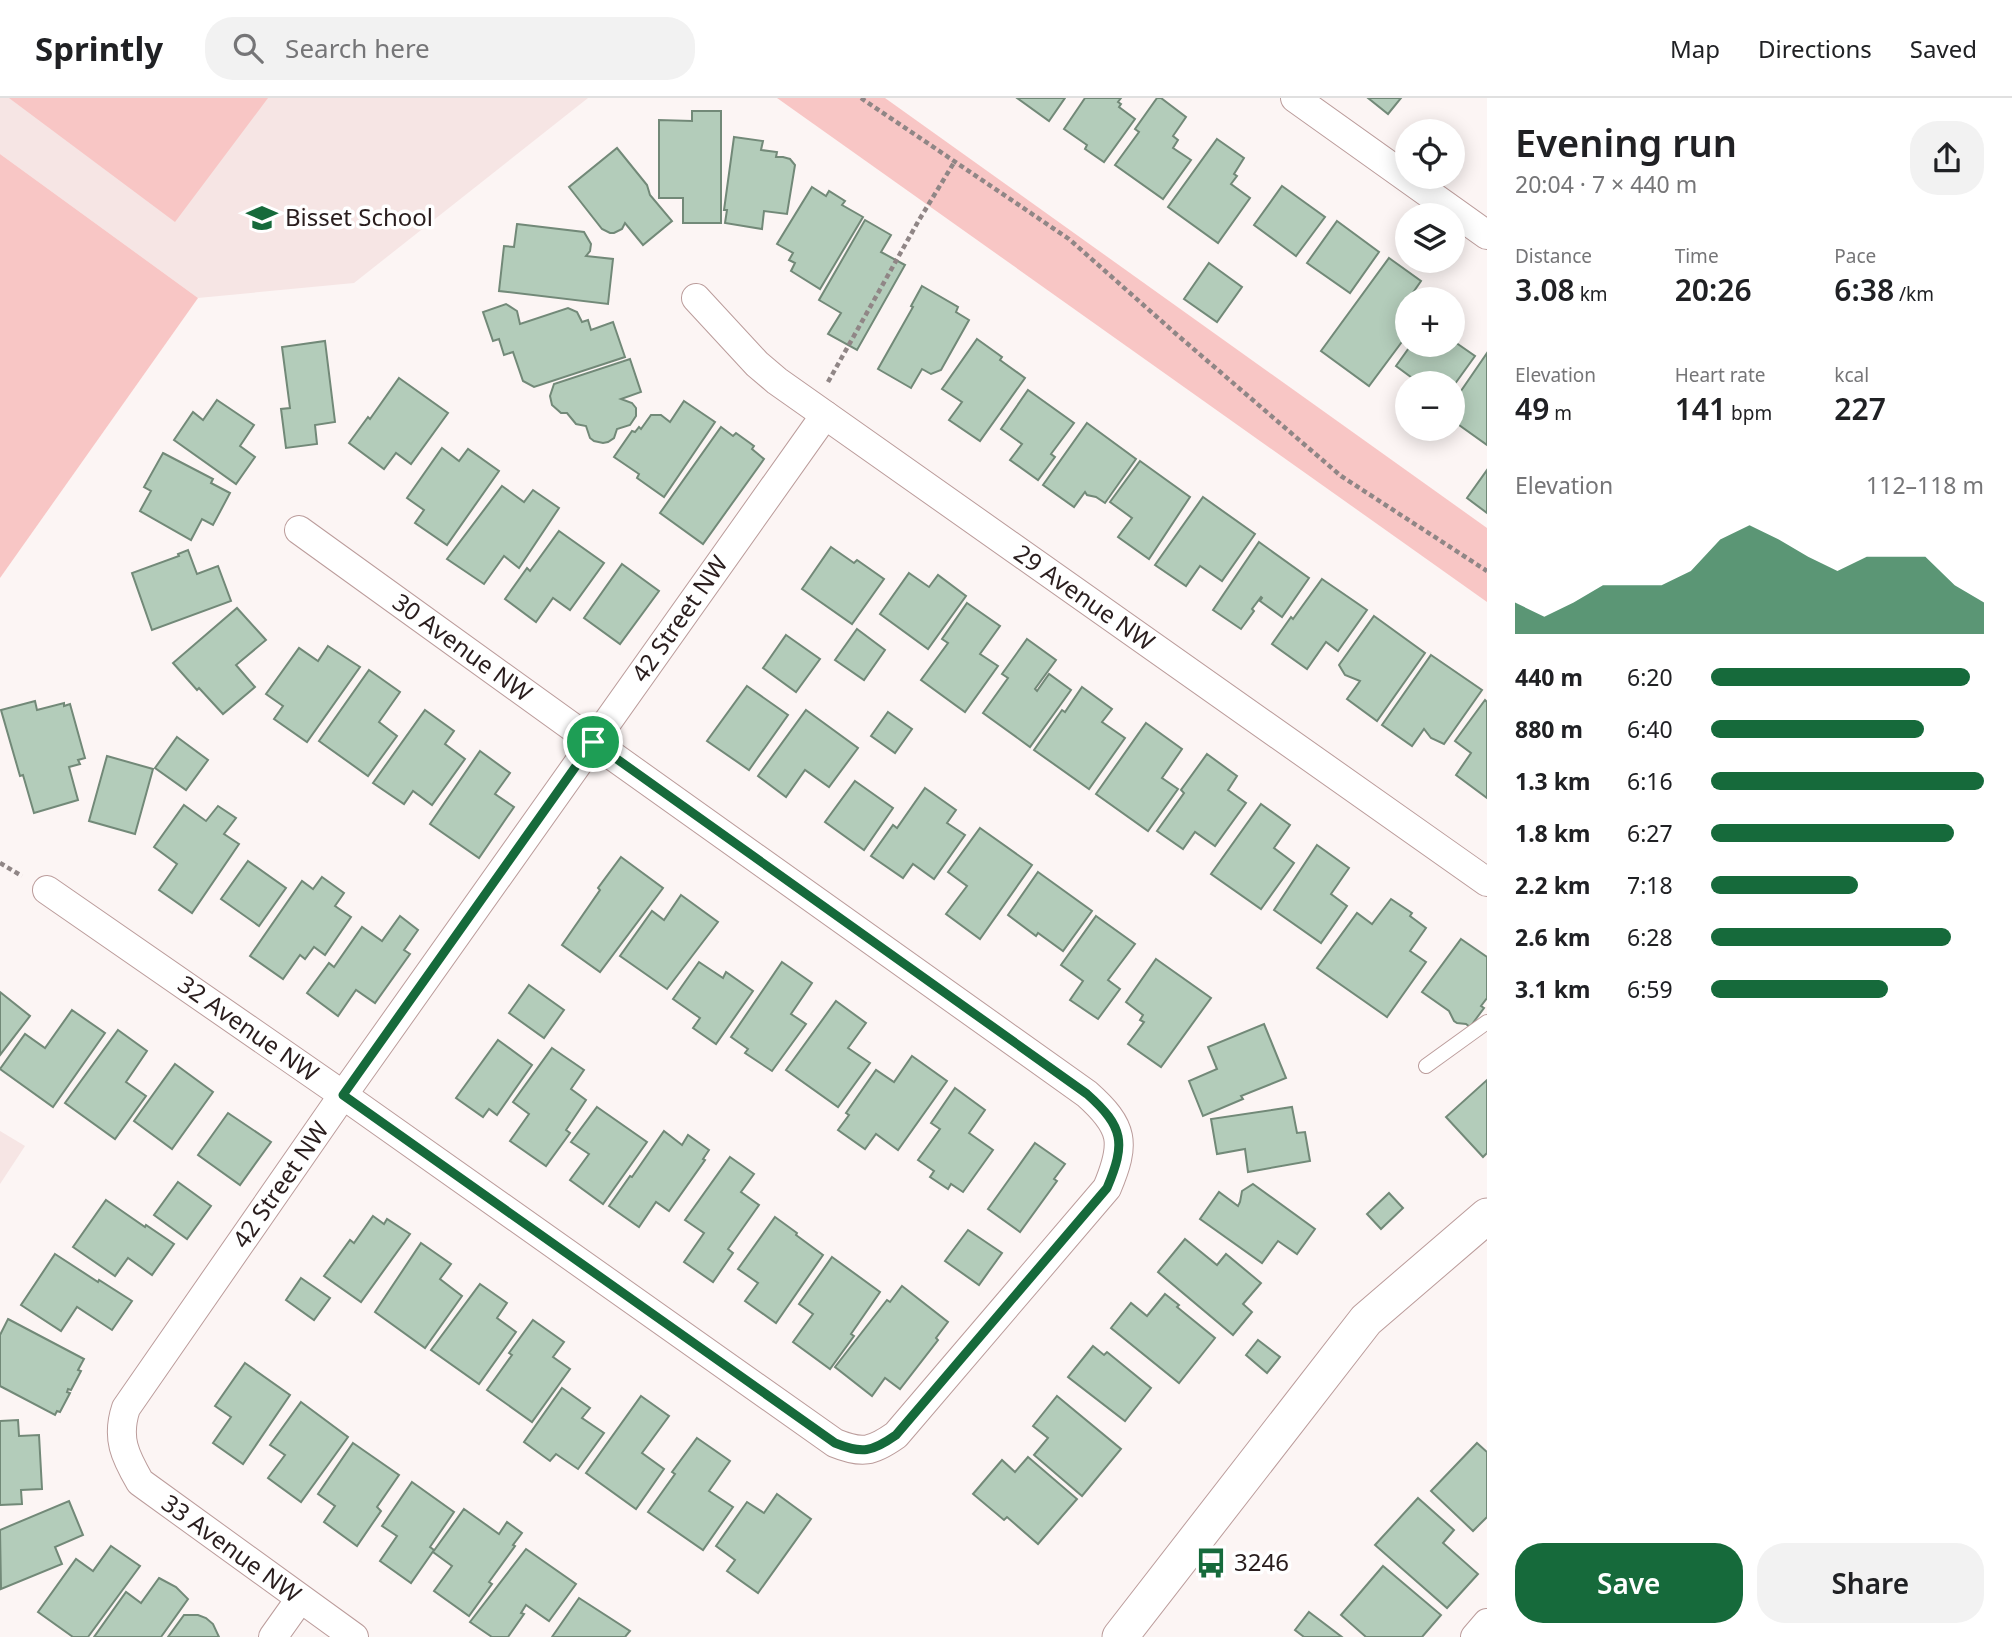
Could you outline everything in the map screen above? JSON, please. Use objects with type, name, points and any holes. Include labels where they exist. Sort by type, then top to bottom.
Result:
[{"type":"street","points":[[1296,98],[1487,235]]},
{"type":"street","name":"29 Avenue NW","points":[[696,298],[766,373],[1487,882]]},
{"type":"street","name":"42 Street NW","points":[[123,1448],[121,1422],[135,1394],[343,1095],[825,415]]},
{"type":"street","name":"30 Avenue NW","points":[[299,530],[1087,1094],[1107,1112],[1117,1132],[1119,1146],[1118,1163],[1107,1188],[896,1435],[882,1445],[863,1451]]},
{"type":"street","name":"32 Avenue NW","points":[[47,890],[343,1095],[835,1443],[863,1451]]},
{"type":"street","points":[[1120,1637],[1366,1320],[1487,1216]]},
{"type":"street","name":"33 Avenue NW","points":[[123,1448],[140,1482],[354,1637]]},
{"type":"street","points":[[273,1637],[300,1599]]},
{"type":"street","points":[[1475,1637],[1487,1623]]},
{"type":"lane","points":[[1426,1066],[1487,1022]]},
{"type":"path","points":[[860,98],[1069,239],[1341,476],[1487,570]]},
{"type":"path","points":[[825,415],[828,378],[955,162]]},
{"type":"shaded area","name":"Bisset School","points":[[0,98],[588,98],[354,283],[198,298],[0,154]]},
{"type":"shaded area","points":[[9,98],[268,98],[175,222]]},
{"type":"shaded area","points":[[777,98],[885,98],[1487,528],[1487,602]]},
{"type":"shaded area","points":[[0,154],[198,298],[0,578]]},
{"type":"shaded area","points":[[0,1131],[25,1146],[0,1184]]},
{"type":"building","points":[[1017,98],[1065,98],[1049,121]]},
{"type":"building","points":[[1085,98],[1121,98],[1119,107],[1135,119],[1104,162],[1085,149],[1087,145],[1064,129]]},
{"type":"building","points":[[1157,98],[1161,98],[1186,117],[1173,136],[1178,140],[1173,148],[1191,160],[1163,199],[1115,165],[1139,132],[1135,129]]},
{"type":"building","points":[[1368,98],[1401,98],[1388,114]]},
{"type":"building","points":[[692,111],[721,111],[721,223],[683,223],[683,198],[659,198],[659,120],[692,121]]},
{"type":"building","points":[[734,137],[763,141],[761,150],[777,152],[776,157],[790,159],[795,165],[787,214],[764,211],[762,229],[725,223],[727,210],[724,210]]},
{"type":"building","points":[[1217,139],[1244,158],[1231,184],[1250,198],[1218,243],[1168,207]]},
{"type":"building","points":[[617,148],[672,221],[643,245],[625,223],[622,229],[614,233],[602,229],[569,187]]},
{"type":"building","points":[[1282,186],[1325,217],[1296,256],[1254,225]]},
{"type":"building","points":[[812,187],[826,196],[829,191],[845,201],[842,205],[863,217],[820,289],[791,271],[795,263],[789,260],[793,253],[777,244]]},
{"type":"building","points":[[865,220],[891,235],[881,252],[905,265],[857,350],[828,334],[841,313],[819,300]]},
{"type":"building","points":[[1337,221],[1379,252],[1350,293],[1307,263]]},
{"type":"building","points":[[517,224],[584,232],[591,244],[586,256],[613,259],[608,304],[499,291],[504,246],[514,247]]},
{"type":"building","points":[[1389,258],[1395,262],[1395,273],[1410,273],[1421,281],[1417,287],[1395,287],[1395,351],[1369,386],[1321,351]]},
{"type":"building","points":[[1209,263],[1242,287],[1217,322],[1184,299]]},
{"type":"building","points":[[922,286],[958,307],[956,312],[969,320],[941,370],[931,374],[922,369],[911,388],[878,369]]},
{"type":"building","points":[[506,304],[517,311],[520,324],[568,308],[577,312],[582,322],[588,320],[591,330],[613,322],[625,357],[534,387],[523,381],[513,352],[504,355],[499,339],[493,341],[483,312]]},
{"type":"building","points":[[977,339],[1025,378],[980,441],[949,420],[962,402],[942,389]]},
{"type":"building","points":[[325,341],[335,422],[315,425],[317,444],[286,448],[281,409],[290,408],[282,347]]},
{"type":"building","points":[[1465,349],[1475,356],[1464,371],[1403,371],[1396,366],[1402,357],[1465,357]]},
{"type":"building","points":[[1487,353],[1487,445],[1465,429],[1465,385]]},
{"type":"building","points":[[630,359],[641,392],[621,399],[632,403],[636,408],[636,416],[630,425],[617,429],[614,438],[608,442],[594,441],[590,438],[586,426],[576,424],[567,413],[561,413],[552,405],[550,396],[554,384]]},
{"type":"building","points":[[399,378],[448,413],[411,464],[396,453],[384,469],[349,443]]},
{"type":"building","points":[[1028,390],[1074,423],[1051,454],[1055,457],[1038,480],[1010,460],[1022,444],[1001,429]]},
{"type":"building","points":[[217,400],[254,425],[240,446],[255,457],[236,484],[174,440],[193,412],[203,420]]},
{"type":"building","points":[[684,401],[715,422],[664,497],[637,478],[639,474],[614,457],[632,431],[635,432],[639,427],[641,429],[651,415],[661,415],[670,422]]},
{"type":"building","points":[[1087,423],[1136,459],[1105,503],[1085,492],[1074,507],[1043,485]]},
{"type":"building","points":[[721,427],[733,436],[736,433],[754,446],[752,449],[764,459],[703,544],[660,513]]},
{"type":"building","points":[[442,448],[459,461],[468,449],[499,471],[447,545],[415,523],[424,510],[407,498]]},
{"type":"building","points":[[163,453],[213,479],[211,483],[230,493],[213,525],[202,519],[191,540],[140,511],[151,491],[144,487]]},
{"type":"building","points":[[1140,461],[1190,497],[1149,559],[1118,537],[1132,518],[1110,502]]},
{"type":"building","points":[[1487,470],[1487,513],[1467,498]]},
{"type":"building","points":[[502,486],[524,502],[533,490],[559,508],[519,568],[504,556],[484,584],[447,559]]},
{"type":"building","points":[[1203,497],[1255,534],[1222,581],[1200,566],[1186,586],[1155,565]]},
{"type":"building","points":[[559,531],[604,563],[570,610],[553,598],[536,622],[505,599],[527,568],[530,571]]},
{"type":"building","points":[[1259,542],[1309,578],[1282,617],[1260,601],[1261,597],[1241,629],[1213,610]]},
{"type":"building","points":[[831,547],[854,563],[857,560],[884,579],[852,624],[802,589]]},
{"type":"building","points":[[188,550],[197,574],[218,566],[231,601],[152,630],[132,573],[179,556],[178,554]]},
{"type":"building","points":[[622,564],[659,591],[620,644],[584,618]]},
{"type":"building","points":[[909,573],[929,587],[938,575],[966,596],[928,649],[880,614]]},
{"type":"building","points":[[1322,579],[1367,610],[1338,651],[1326,642],[1307,669],[1272,644]]},
{"type":"building","points":[[967,603],[1000,626],[980,654],[998,666],[965,712],[921,680],[948,643],[942,639]]},
{"type":"building","points":[[237,608],[266,640],[236,665],[255,687],[223,714],[173,663]]},
{"type":"building","points":[[1374,616],[1425,653],[1377,721],[1347,699],[1360,681],[1345,675],[1339,665]]},
{"type":"building","points":[[857,629],[885,650],[864,680],[835,660]]},
{"type":"building","points":[[786,635],[820,659],[796,692],[763,668]]},
{"type":"building","points":[[1027,639],[1056,660],[1035,689],[1037,691],[1049,674],[1071,690],[1030,747],[983,713],[1008,678],[1002,674]]},
{"type":"building","points":[[328,646],[360,667],[307,742],[274,719],[283,706],[266,694],[299,648],[318,661]]},
{"type":"building","points":[[1431,655],[1482,690],[1444,744],[1431,738],[1424,729],[1412,746],[1382,725]]},
{"type":"building","points":[[369,670],[400,692],[379,722],[397,736],[368,776],[319,741]]},
{"type":"building","points":[[747,686],[788,715],[749,770],[707,741]]},
{"type":"building","points":[[1082,687],[1112,709],[1102,722],[1125,738],[1089,789],[1034,750]]},
{"type":"building","points":[[1485,700],[1487,798],[1456,775],[1471,753],[1455,741]]},
{"type":"building","points":[[35,701],[37,710],[70,704],[85,758],[78,760],[80,764],[69,767],[78,800],[34,813],[1,710]]},
{"type":"building","points":[[425,710],[454,731],[445,744],[465,759],[432,805],[413,791],[404,804],[373,783]]},
{"type":"building","points":[[806,710],[858,748],[829,787],[805,770],[786,797],[758,776]]},
{"type":"building","points":[[888,712],[912,729],[895,753],[871,736]]},
{"type":"building","points":[[1146,723],[1182,749],[1162,778],[1178,789],[1148,831],[1096,794]]},
{"type":"building","points":[[177,737],[208,760],[186,790],[155,768]]},
{"type":"building","points":[[480,751],[510,773],[495,794],[514,807],[479,858],[430,824]]},
{"type":"building","points":[[1207,754],[1237,776],[1228,790],[1246,803],[1215,846],[1195,832],[1183,849],[1157,831],[1184,793],[1181,790]]},
{"type":"building","points":[[107,756],[153,769],[135,834],[89,821]]},
{"type":"building","points":[[855,781],[893,808],[864,850],[825,822]]},
{"type":"building","points":[[925,788],[956,810],[947,823],[965,835],[934,879],[913,864],[903,878],[871,856],[893,825],[897,828]]},
{"type":"building","points":[[1261,804],[1290,825],[1274,848],[1294,863],[1261,909],[1211,874]]},
{"type":"building","points":[[184,805],[206,821],[218,806],[236,818],[224,834],[239,844],[192,913],[159,890],[177,864],[154,847]]},
{"type":"building","points":[[980,828],[1032,865],[980,939],[946,914],[967,886],[948,872]]},
{"type":"building","points":[[1317,845],[1349,868],[1331,894],[1347,906],[1321,943],[1274,910]]},
{"type":"building","points":[[621,857],[663,888],[600,972],[562,945]]},
{"type":"building","points":[[248,861],[286,888],[259,926],[221,899]]},
{"type":"building","points":[[1038,872],[1092,911],[1063,951],[1038,933],[1036,936],[1008,915]]},
{"type":"building","points":[[322,877],[344,893],[335,906],[351,917],[325,955],[314,947],[305,959],[300,955],[283,979],[250,956],[302,881],[313,889]]},
{"type":"building","points":[[681,895],[718,922],[667,989],[620,956],[652,911],[664,920]]},
{"type":"building","points":[[1391,899],[1412,913],[1410,916],[1426,928],[1410,951],[1426,962],[1387,1017],[1317,968],[1357,913],[1372,924]]},
{"type":"building","points":[[400,916],[418,930],[404,950],[410,954],[375,1003],[356,990],[338,1016],[307,993],[329,963],[334,967],[362,927],[382,941]]},
{"type":"building","points":[[1096,916],[1135,944],[1108,980],[1120,989],[1098,1019],[1070,1000],[1083,981],[1061,965]]},
{"type":"building","points":[[1461,939],[1487,957],[1487,998],[1481,1006],[1484,1008],[1470,1027],[1454,1021],[1449,1011],[1422,992]]},
{"type":"building","points":[[1156,959],[1211,998],[1161,1067],[1128,1044],[1144,1022],[1140,1020],[1143,1015],[1126,1002]]},
{"type":"building","points":[[699,962],[723,978],[726,972],[753,991],[716,1044],[693,1028],[700,1018],[673,999]]},
{"type":"building","points":[[782,962],[812,983],[791,1014],[806,1024],[772,1071],[745,1053],[748,1049],[731,1037]]},
{"type":"building","points":[[529,985],[564,1010],[544,1038],[509,1013]]},
{"type":"building","points":[[0,992],[30,1016],[0,1055]]},
{"type":"building","points":[[836,1001],[866,1023],[848,1048],[870,1063],[838,1107],[786,1070]]},
{"type":"building","points":[[72,1010],[105,1033],[53,1107],[0,1069],[25,1034],[45,1048]]},
{"type":"building","points":[[1264,1024],[1286,1078],[1241,1096],[1243,1099],[1203,1116],[1189,1081],[1217,1069],[1208,1047]]},
{"type":"building","points":[[118,1030],[147,1051],[126,1082],[146,1096],[115,1139],[65,1103]]},
{"type":"building","points":[[498,1040],[532,1065],[497,1115],[489,1109],[483,1117],[456,1098]]},
{"type":"building","points":[[552,1048],[584,1070],[571,1089],[586,1100],[566,1130],[570,1133],[546,1166],[510,1141],[529,1114],[513,1102]]},
{"type":"building","points":[[912,1056],[947,1081],[898,1150],[876,1134],[865,1149],[838,1130],[849,1115],[846,1113],[876,1070],[894,1082]]},
{"type":"building","points":[[175,1064],[213,1092],[172,1149],[134,1121]]},
{"type":"building","points":[[1487,1080],[1487,1153],[1483,1157],[1446,1117]]},
{"type":"building","points":[[955,1088],[985,1110],[969,1133],[993,1150],[963,1192],[951,1184],[948,1189],[930,1177],[934,1171],[918,1160],[940,1129],[931,1123]]},
{"type":"building","points":[[597,1107],[647,1142],[603,1204],[570,1180],[589,1154],[571,1142]]},
{"type":"building","points":[[1292,1107],[1297,1133],[1305,1132],[1310,1161],[1248,1172],[1245,1149],[1217,1154],[1211,1119]]},
{"type":"building","points":[[228,1113],[271,1142],[240,1185],[198,1155]]},
{"type":"building","points":[[664,1131],[682,1145],[688,1135],[709,1150],[703,1159],[705,1160],[669,1211],[656,1202],[639,1227],[609,1206]]},
{"type":"building","points":[[1035,1143],[1065,1164],[1054,1179],[1057,1181],[1020,1232],[988,1209]]},
{"type":"building","points":[[730,1157],[754,1174],[741,1192],[759,1205],[728,1249],[733,1253],[713,1282],[684,1262],[704,1233],[685,1220]]},
{"type":"building","points":[[178,1182],[211,1206],[187,1239],[154,1215]]},
{"type":"building","points":[[1253,1184],[1315,1229],[1297,1254],[1278,1241],[1262,1263],[1200,1219],[1219,1192],[1238,1206],[1242,1191]]},
{"type":"building","points":[[1389,1193],[1403,1208],[1381,1229],[1367,1214]]},
{"type":"building","points":[[106,1200],[174,1244],[152,1275],[128,1258],[115,1276],[73,1247]]},
{"type":"building","points":[[373,1216],[384,1224],[387,1219],[410,1234],[361,1302],[324,1276],[350,1240],[354,1243]]},
{"type":"building","points":[[775,1217],[823,1255],[776,1323],[745,1301],[758,1283],[738,1269]]},
{"type":"building","points":[[968,1230],[1002,1253],[979,1285],[945,1261]]},
{"type":"building","points":[[1185,1239],[1217,1265],[1226,1254],[1261,1283],[1243,1304],[1252,1312],[1233,1335],[1158,1272]]},
{"type":"building","points":[[421,1243],[451,1264],[440,1279],[462,1296],[425,1348],[375,1312]]},
{"type":"building","points":[[55,1254],[132,1301],[112,1330],[77,1307],[61,1331],[21,1305]]},
{"type":"building","points":[[832,1257],[880,1292],[851,1334],[854,1336],[830,1369],[793,1342],[813,1314],[799,1304]]},
{"type":"building","points":[[301,1278],[330,1298],[314,1320],[286,1300]]},
{"type":"building","points":[[480,1284],[507,1303],[497,1318],[516,1332],[479,1384],[431,1350]]},
{"type":"building","points":[[902,1286],[948,1322],[936,1338],[938,1340],[900,1389],[885,1378],[872,1396],[835,1367],[887,1300],[890,1302]]},
{"type":"building","points":[[1165,1294],[1215,1338],[1179,1383],[1111,1328],[1131,1303],[1147,1316]]},
{"type":"building","points":[[8,1319],[84,1359],[71,1390],[68,1389],[67,1392],[70,1393],[60,1412],[57,1411],[55,1415],[0,1386],[0,1335]]},
{"type":"building","points":[[533,1320],[564,1342],[553,1357],[570,1369],[532,1422],[487,1390]]},
{"type":"building","points":[[1258,1340],[1280,1357],[1267,1373],[1246,1355]]},
{"type":"building","points":[[1093,1346],[1104,1355],[1107,1352],[1151,1388],[1125,1421],[1068,1377]]},
{"type":"building","points":[[245,1363],[290,1395],[243,1464],[213,1443],[231,1417],[215,1406]]},
{"type":"building","points":[[562,1388],[590,1408],[582,1418],[604,1433],[578,1469],[556,1454],[550,1461],[524,1442]]},
{"type":"building","points":[[641,1396],[669,1416],[642,1453],[664,1469],[636,1509],[586,1473]]},
{"type":"building","points":[[1057,1396],[1121,1449],[1082,1496],[1034,1455],[1048,1438],[1033,1426]]},
{"type":"building","points":[[301,1402],[348,1437],[301,1502],[268,1478],[285,1455],[270,1445]]},
{"type":"building","points":[[18,1420],[19,1436],[39,1435],[42,1489],[21,1490],[22,1504],[0,1505],[0,1421]]},
{"type":"building","points":[[697,1438],[730,1461],[709,1491],[733,1507],[703,1550],[648,1512]]},
{"type":"building","points":[[353,1443],[399,1475],[377,1507],[381,1511],[357,1546],[324,1522],[335,1506],[318,1494]]},
{"type":"building","points":[[1477,1443],[1487,1452],[1487,1517],[1473,1531],[1431,1491]]},
{"type":"building","points":[[1028,1457],[1077,1499],[1038,1544],[1007,1517],[1004,1520],[973,1494],[1002,1460],[1015,1472]]},
{"type":"building","points":[[412,1482],[454,1512],[430,1547],[434,1550],[411,1583],[380,1561],[397,1536],[382,1526]]},
{"type":"building","points":[[777,1494],[811,1519],[758,1593],[727,1571],[735,1560],[716,1546],[747,1502],[764,1513]]},
{"type":"building","points":[[1418,1498],[1454,1530],[1443,1543],[1478,1574],[1447,1608],[1375,1545]]},
{"type":"building","points":[[69,1501],[83,1535],[55,1547],[62,1564],[1,1589],[0,1530]]},
{"type":"building","points":[[464,1509],[499,1534],[507,1522],[522,1533],[489,1582],[492,1584],[469,1616],[434,1591],[452,1566],[433,1552]]},
{"type":"building","points":[[111,1546],[140,1566],[88,1637],[73,1637],[38,1612],[76,1559],[93,1571]]},
{"type":"building","points":[[526,1549],[576,1584],[549,1621],[526,1605],[521,1613],[524,1614],[508,1637],[492,1637],[470,1622]]},
{"type":"building","points":[[1383,1566],[1441,1615],[1422,1637],[1366,1637],[1341,1615]]},
{"type":"building","points":[[159,1578],[176,1587],[188,1599],[161,1637],[94,1637],[126,1592],[141,1603]]},
{"type":"building","points":[[579,1598],[630,1631],[625,1637],[552,1637]]},
{"type":"building","points":[[1309,1612],[1342,1637],[1304,1637],[1295,1630]]},
{"type":"building","points":[[184,1615],[206,1618],[213,1624],[219,1637],[168,1637]]},
{"type":"place","name":"Bisset School","points":[[262,218]]},
{"type":"place","name":"3246","points":[[1211,1563]]},
{"type":"route","points":[[593,742],[1087,1094],[1107,1112],[1117,1132],[1118,1163],[1107,1188],[896,1435],[882,1445],[863,1451],[835,1443],[343,1095],[593,742]]}]
